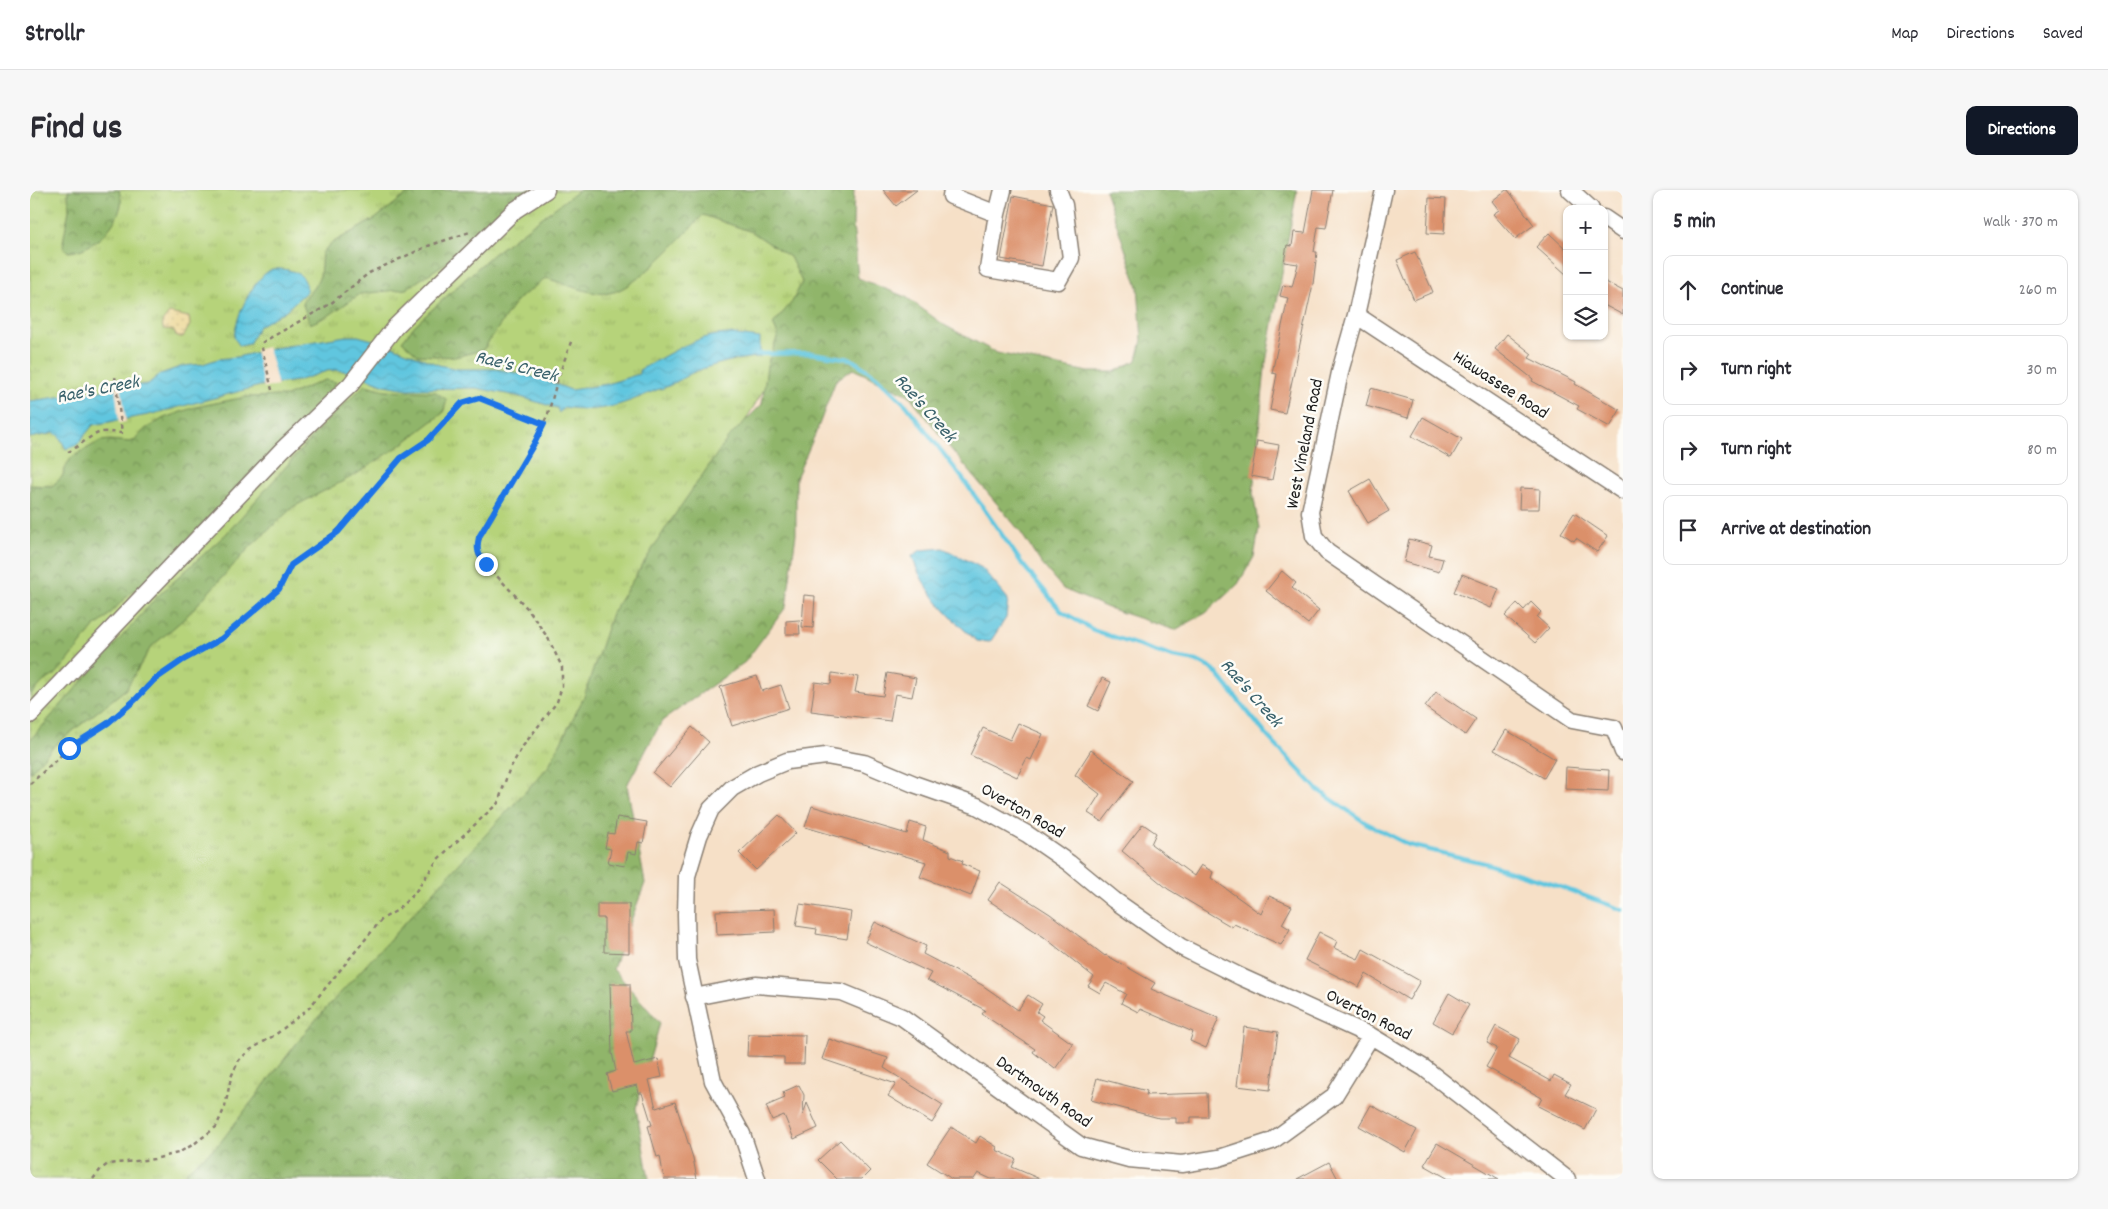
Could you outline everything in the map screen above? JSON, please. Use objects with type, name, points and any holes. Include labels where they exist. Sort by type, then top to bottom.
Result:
[{"type":"street","points":[[30,715],[282,450],[351,384],[394,327],[515,210],[546,190]]},
{"type":"street","points":[[952,190],[951,196],[997,214]]},
{"type":"street","points":[[1003,190],[988,269],[1058,282],[1071,258],[1064,205],[1058,190]]},
{"type":"street","name":"West Vineland Road","points":[[1384,190],[1356,315],[1341,368],[1310,512],[1314,536],[1327,552],[1502,674],[1572,720],[1618,722]]},
{"type":"street","points":[[1570,190],[1587,205]]},
{"type":"street","points":[[1608,221],[1623,231]]},
{"type":"street","name":"Hiawassee Road","points":[[1356,315],[1623,491]]},
{"type":"street","points":[[1618,722],[1623,752]]},
{"type":"street","name":"Overton Road","points":[[757,1179],[742,1134],[712,1082],[688,960],[686,914],[688,876],[699,836],[711,810],[732,788],[758,773],[787,761],[826,756],[864,763],[914,784],[977,806],[1027,834],[1069,862],[1114,900],[1181,947],[1241,977],[1370,1036],[1424,1068],[1567,1179]]},
{"type":"street","name":"Dartmouth Road","points":[[694,997],[756,985],[841,992],[902,1017],[1081,1146],[1129,1159],[1182,1164],[1219,1158],[1272,1141],[1334,1096],[1370,1036]]},
{"type":"path","points":[[272,390],[262,342],[336,300],[369,273],[428,246],[477,230]]},
{"type":"path","points":[[93,1179],[101,1168],[108,1164],[154,1159],[178,1154],[216,1127],[225,1107],[231,1077],[239,1060],[309,1008],[382,919],[396,911],[414,894],[438,859],[498,802],[509,770],[523,746],[557,702],[562,686],[562,667],[552,645],[526,608],[478,556],[477,547],[488,520],[544,424],[572,339]]},
{"type":"path","points":[[68,452],[81,446],[98,433],[105,431],[120,433],[123,431],[115,376]]},
{"type":"path","points":[[30,784],[69,748],[108,723],[154,680],[183,660],[221,639],[261,605],[279,589],[291,565],[338,532],[401,458],[428,440],[462,403],[479,398],[544,424]]},
{"type":"green space","points":[[30,190],[841,190],[822,292],[643,592],[547,1179],[30,1179]]},
{"type":"green space","points":[[68,190],[119,190],[121,205],[114,222],[102,237],[77,251],[68,252],[63,242],[69,210]]},
{"type":"green space","points":[[412,190],[529,190],[450,260],[406,289],[360,294],[328,316],[310,324],[302,302],[320,276],[322,253],[330,244],[375,219]]},
{"type":"green space","points":[[579,190],[854,190],[853,224],[858,278],[906,297],[944,325],[997,353],[1088,372],[1114,372],[1137,360],[1142,340],[1138,287],[1105,190],[1297,190],[1265,368],[1253,493],[1259,529],[1254,557],[1238,584],[1206,613],[1175,630],[1108,608],[1063,589],[1041,563],[1019,530],[950,448],[909,395],[853,369],[836,380],[796,478],[796,534],[786,607],[745,662],[662,721],[627,785],[645,883],[613,969],[660,1023],[636,1108],[649,1179],[183,1179],[188,1170],[219,1144],[310,1026],[548,767],[584,697],[612,613],[667,526],[728,438],[762,404],[767,366],[778,335],[773,324],[792,302],[802,282],[790,257],[752,232],[703,215],[659,260],[620,290],[609,293],[595,293],[546,278],[517,300],[483,350],[455,357],[418,355],[402,341],[415,325],[493,254]]},
{"type":"green space","points":[[325,380],[336,382],[329,395],[146,582],[129,594],[104,620],[94,627],[55,675],[43,682],[30,696],[30,485],[52,486],[62,477],[72,457],[100,441],[130,442],[135,440],[145,429],[164,418],[195,407],[246,397],[286,396]]},
{"type":"green space","points":[[365,385],[386,390],[436,392],[447,400],[443,413],[401,445],[355,475],[293,507],[250,547],[185,618],[151,647],[126,689],[55,745],[30,772],[30,740],[158,596],[226,534],[322,426]]},
{"type":"sand","points":[[169,313],[189,317],[190,325],[183,337],[177,337],[173,330],[163,329],[162,322]]},
{"type":"water","points":[[272,269],[284,269],[301,276],[306,285],[306,292],[285,311],[259,326],[249,344],[240,346],[234,338],[241,310],[258,281]]},
{"type":"water","points":[[730,334],[760,338],[760,357],[710,366],[694,372],[667,387],[624,403],[602,408],[578,409],[564,407],[559,413],[557,408],[517,396],[476,388],[408,389],[385,385],[351,372],[336,370],[297,381],[260,386],[148,415],[93,425],[77,445],[66,449],[59,436],[54,433],[30,438],[30,401],[148,384],[160,374],[183,366],[203,364],[218,359],[346,336],[358,336],[387,344],[439,365],[458,369],[497,369],[542,379],[571,390],[607,384],[639,374],[639,370],[694,341]]},
{"type":"water","points":[[943,548],[982,568],[1008,599],[1006,618],[990,642],[977,641],[947,613],[930,592],[917,569],[912,556],[921,550]]},
{"type":"pier","points":[[268,347],[278,386],[264,388],[255,350]]},
{"type":"pier","points":[[121,384],[126,422],[119,423],[115,385]]},
{"type":"building","points":[[883,190],[917,190],[896,206]]},
{"type":"building","points":[[1313,190],[1333,190],[1326,228],[1318,227],[1314,252],[1317,252],[1313,284],[1285,413],[1270,410],[1277,374],[1272,373],[1288,298],[1280,296],[1283,285],[1292,287],[1298,264],[1284,262],[1287,245],[1292,246],[1294,232],[1305,233]]},
{"type":"building","points":[[1508,190],[1534,225],[1515,239],[1493,214],[1499,210],[1492,201]]},
{"type":"building","points":[[1013,196],[1053,204],[1042,266],[1001,259]]},
{"type":"building","points":[[1429,198],[1446,199],[1444,234],[1427,233]]},
{"type":"building","points":[[1549,233],[1563,246],[1563,271],[1536,247]]},
{"type":"building","points":[[1415,252],[1433,292],[1414,300],[1397,260]]},
{"type":"building","points":[[1608,283],[1623,291],[1623,315],[1608,307]]},
{"type":"building","points":[[1507,334],[1532,354],[1529,358],[1576,382],[1575,384],[1620,410],[1610,427],[1577,409],[1579,406],[1532,381],[1533,379],[1495,349]]},
{"type":"building","points":[[1371,388],[1413,400],[1408,418],[1366,406]]},
{"type":"building","points":[[1423,417],[1462,439],[1451,458],[1412,436]]},
{"type":"building","points":[[1257,441],[1279,445],[1272,480],[1251,476]]},
{"type":"building","points":[[1370,479],[1389,511],[1368,523],[1349,491]]},
{"type":"building","points":[[1520,488],[1540,489],[1539,509],[1519,509]]},
{"type":"building","points":[[1574,513],[1608,536],[1597,552],[1576,538],[1574,541],[1561,533]]},
{"type":"building","points":[[1409,539],[1432,545],[1429,556],[1443,559],[1439,572],[1404,562]]},
{"type":"building","points":[[1282,571],[1296,583],[1292,588],[1319,610],[1308,624],[1266,591]]},
{"type":"building","points":[[1462,574],[1499,589],[1491,608],[1454,592]]},
{"type":"building","points":[[804,595],[815,596],[813,628],[802,627]]},
{"type":"building","points":[[1531,602],[1541,612],[1537,617],[1549,628],[1535,643],[1505,616],[1517,603],[1524,610]]},
{"type":"building","points":[[799,620],[800,634],[786,634],[786,621]]},
{"type":"building","points":[[832,673],[858,677],[855,692],[883,696],[887,673],[916,678],[912,697],[895,694],[890,721],[811,711],[815,682],[831,684]]},
{"type":"building","points":[[757,676],[762,691],[781,685],[789,708],[732,726],[720,687]]},
{"type":"building","points":[[1102,678],[1111,682],[1098,711],[1088,706]]},
{"type":"building","points":[[1436,692],[1476,719],[1465,735],[1425,707]]},
{"type":"building","points":[[1018,723],[1043,734],[1031,760],[1027,758],[1017,777],[970,755],[983,728],[1010,740]]},
{"type":"building","points":[[692,727],[709,742],[670,787],[653,773]]},
{"type":"building","points":[[1506,730],[1555,759],[1544,778],[1494,750]]},
{"type":"building","points":[[1091,750],[1133,781],[1102,822],[1088,813],[1100,794],[1075,775]]},
{"type":"building","points":[[1566,767],[1609,770],[1608,791],[1565,789]]},
{"type":"building","points":[[812,806],[907,834],[910,822],[926,827],[923,840],[950,851],[950,856],[963,861],[962,864],[980,871],[971,896],[920,877],[926,862],[805,827]]},
{"type":"building","points":[[779,815],[796,833],[756,870],[739,853]]},
{"type":"building","points":[[617,817],[647,822],[643,843],[638,842],[636,854],[628,852],[625,866],[608,863],[611,849],[605,848],[608,833],[614,834]]},
{"type":"building","points":[[1143,824],[1156,833],[1151,844],[1194,876],[1201,865],[1213,872],[1211,878],[1261,914],[1269,896],[1292,906],[1282,924],[1290,929],[1281,945],[1234,924],[1232,927],[1168,889],[1122,851]]},
{"type":"building","points":[[1000,882],[1050,914],[1105,956],[1155,983],[1151,989],[1219,1018],[1206,1048],[1190,1041],[1193,1032],[1140,1009],[1138,1012],[1121,1003],[1126,994],[1106,983],[1100,993],[1088,986],[1094,977],[1044,937],[988,900]]},
{"type":"building","points":[[597,904],[629,904],[629,953],[604,952],[604,918],[597,918]]},
{"type":"building","points":[[800,904],[851,912],[847,939],[816,934],[817,929],[796,926]]},
{"type":"building","points":[[774,909],[775,932],[717,935],[716,911]]},
{"type":"building","points":[[875,922],[926,946],[923,954],[982,985],[1018,1010],[1028,995],[1042,1004],[1037,1012],[1043,1016],[1040,1020],[1073,1044],[1055,1069],[1033,1052],[1035,1049],[982,1014],[985,1010],[927,980],[931,973],[865,942]]},
{"type":"building","points":[[1319,932],[1337,941],[1334,948],[1358,959],[1363,949],[1420,981],[1409,1000],[1366,974],[1359,987],[1305,960]]},
{"type":"building","points":[[610,984],[630,984],[631,1031],[626,1031],[634,1065],[658,1059],[662,1077],[649,1080],[656,1108],[675,1102],[693,1158],[697,1179],[664,1179],[660,1156],[657,1157],[648,1126],[652,1125],[642,1093],[639,1093],[637,1085],[612,1091],[607,1074],[616,1071],[612,1053]]},
{"type":"building","points":[[1449,993],[1469,1005],[1452,1033],[1433,1022]]},
{"type":"building","points":[[1496,1026],[1520,1039],[1509,1058],[1551,1081],[1554,1075],[1571,1084],[1565,1094],[1596,1109],[1585,1130],[1538,1106],[1542,1098],[1486,1067],[1497,1048],[1487,1043]]},
{"type":"building","points":[[1244,1027],[1278,1032],[1270,1090],[1237,1086]]},
{"type":"building","points":[[748,1034],[805,1035],[804,1064],[784,1064],[784,1057],[747,1056]]},
{"type":"building","points":[[829,1039],[888,1058],[884,1068],[943,1105],[932,1123],[888,1096],[896,1084],[822,1059]]},
{"type":"building","points":[[1097,1078],[1147,1091],[1146,1095],[1207,1093],[1208,1117],[1191,1117],[1191,1123],[1176,1123],[1176,1118],[1159,1118],[1091,1100]]},
{"type":"building","points":[[799,1085],[804,1095],[803,1115],[807,1103],[818,1128],[794,1139],[784,1115],[772,1120],[766,1106],[785,1098],[783,1092]]},
{"type":"building","points":[[1371,1105],[1417,1130],[1405,1152],[1359,1126]]},
{"type":"building","points":[[951,1127],[976,1143],[980,1136],[997,1147],[996,1150],[1016,1159],[1012,1167],[1040,1179],[991,1179],[978,1173],[974,1179],[952,1179],[927,1163]]},
{"type":"building","points":[[840,1140],[870,1171],[862,1179],[837,1179],[818,1160]]},
{"type":"building","points":[[1437,1143],[1499,1179],[1449,1179],[1424,1165]]},
{"type":"building","points":[[1329,1162],[1338,1179],[1297,1179]]},
{"type":"waterway","name":"Rae's Creek","points":[[757,354],[810,353],[851,359],[876,376],[906,405],[963,479],[1023,565],[1061,611],[1095,631],[1173,657],[1197,661],[1214,670],[1268,737],[1318,790],[1366,823],[1409,845],[1484,863],[1558,886],[1623,910]]},
{"type":"route","points":[[69,748],[108,723],[135,700],[154,680],[183,660],[221,639],[279,589],[291,565],[297,559],[338,532],[401,458],[428,440],[462,403],[479,398],[544,424],[479,537],[478,556],[486,564]]}]
